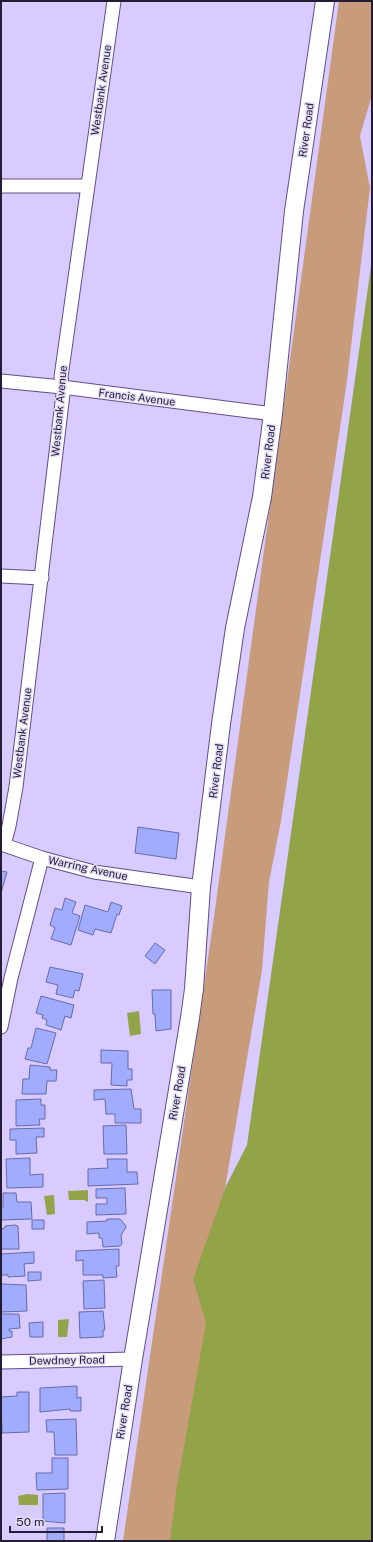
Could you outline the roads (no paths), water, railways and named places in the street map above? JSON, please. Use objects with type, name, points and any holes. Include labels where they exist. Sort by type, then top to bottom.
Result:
[{"type":"street","name":"Westbank Avenue","points":[[2,844],[9,826],[16,787],[63,394],[61,377],[114,1]]},
{"type":"street","name":"River Road","points":[[105,1541],[132,1359],[190,1018],[201,887],[235,628],[262,497],[273,414],[294,211],[325,1]]},
{"type":"street","points":[[1,186],[87,186]]},
{"type":"street","name":"Francis Avenue","points":[[1,381],[62,387],[273,414]]},
{"type":"street","points":[[1,576],[42,578]]},
{"type":"street","name":"Warring Avenue","points":[[2,844],[42,858],[102,874],[201,887]]},
{"type":"street","points":[[1,1027],[6,978],[42,858]]},
{"type":"street","name":"Dewdney Road","points":[[1,1362],[132,1359]]}]
